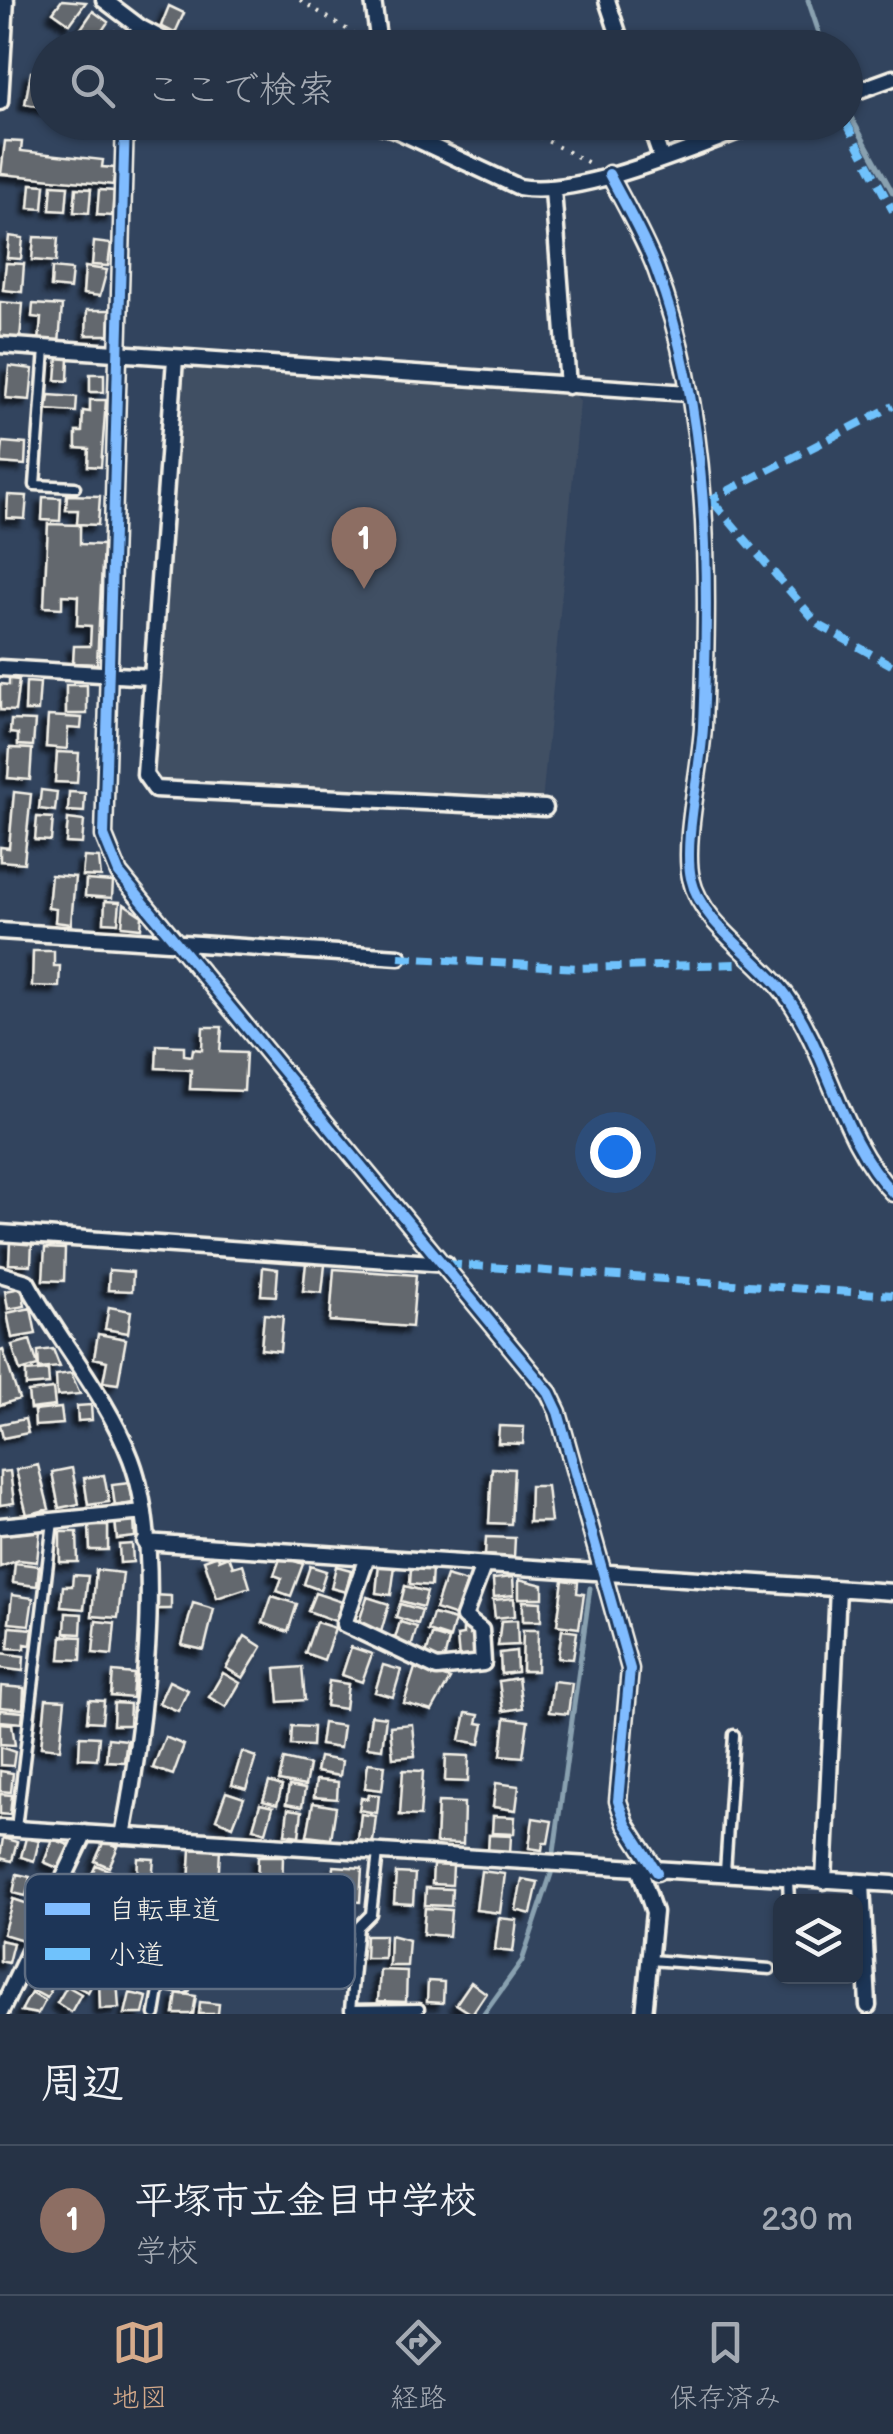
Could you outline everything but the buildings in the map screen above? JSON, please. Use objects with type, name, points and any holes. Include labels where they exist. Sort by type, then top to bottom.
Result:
[{"type":"street","points":[[0,102],[6,0]]},
{"type":"street","points":[[104,0],[145,30]]},
{"type":"street","points":[[373,0],[376,30]]},
{"type":"street","points":[[607,0],[617,30]]},
{"type":"street","points":[[863,89],[893,78]]},
{"type":"street","points":[[124,140],[104,836],[119,873],[549,1393],[558,1412],[600,1574],[630,1668],[618,1802],[626,1824],[657,1872]]},
{"type":"street","points":[[418,140],[519,186],[553,190],[711,140]]},
{"type":"street","points":[[655,140],[661,157]]},
{"type":"street","points":[[604,175],[656,266],[688,393],[706,502],[703,729],[690,876],[708,910],[783,991],[804,1022],[869,1168],[893,1193]]},
{"type":"street","points":[[553,190],[568,386]]},
{"type":"street","points":[[0,346],[688,393]]},
{"type":"street","points":[[175,359],[145,775],[155,789],[545,808]]},
{"type":"street","points":[[0,668],[151,677]]},
{"type":"street","points":[[0,931],[400,957]]},
{"type":"street","points":[[0,1233],[446,1264]]},
{"type":"street","points":[[0,1274],[27,1282],[54,1333],[114,1422],[144,1498],[142,1734],[123,1836]]},
{"type":"street","points":[[0,1526],[144,1512]]},
{"type":"street","points":[[145,1542],[893,1592]]},
{"type":"street","points":[[368,1557],[344,1624],[437,1668],[483,1663],[481,1630],[464,1617],[482,1566]]},
{"type":"street","points":[[824,1881],[838,1588]]},
{"type":"street","points":[[0,1828],[725,1877],[893,1884]]},
{"type":"street","points":[[66,1874],[85,1832]]},
{"type":"street","points":[[640,1871],[654,1912],[644,2014]]},
{"type":"street","points":[[862,1883],[868,2006]]},
{"type":"street","points":[[4,2012],[25,1965]]},
{"type":"lane","points":[[44,350],[35,484],[75,488]]},
{"type":"lane","points":[[16,1828],[53,1521]]},
{"type":"lane","points":[[725,1877],[734,1735]]},
{"type":"lane","points":[[355,1959],[358,1928],[371,1914],[378,1853]]},
{"type":"lane","points":[[788,1880],[789,1894]]},
{"type":"lane","points":[[650,1960],[770,1969]]},
{"type":"lane","points":[[155,2014],[159,1989]]},
{"type":"lane","points":[[352,1989],[350,2010],[419,2009]]},
{"type":"path","points":[[300,0],[351,30]]},
{"type":"path","points":[[546,140],[596,166],[604,175]]},
{"type":"shaded area","points":[[185,367],[574,394],[580,401],[542,803],[158,783],[154,778],[179,372]]},
{"type":"waterway","points":[[808,0],[818,30]]},
{"type":"waterway","points":[[863,139],[893,193]]},
{"type":"waterway","points":[[98,811],[101,714]]},
{"type":"waterway","points":[[565,1462],[592,1563]]},
{"type":"waterway","points":[[484,2014],[522,1961],[551,1874],[590,1588]]},
{"type":"marked path","points":[[856,140],[893,211]]},
{"type":"marked path","points":[[706,502],[893,406]]},
{"type":"marked path","points":[[713,502],[819,625],[893,666]]},
{"type":"marked path","points":[[399,957],[577,968],[738,964],[752,957]]},
{"type":"marked path","points":[[446,1264],[893,1295]]},
{"type":"cycle path","points":[[124,140],[104,836],[119,873],[549,1393],[558,1412],[630,1669],[618,1801],[626,1824],[657,1872]]},
{"type":"cycle path","points":[[609,174],[656,269],[674,324],[697,438],[706,611],[703,727],[689,845],[691,878],[697,895],[718,926],[786,995],[814,1044],[860,1148],[893,1193]]},
{"type":"place","name":"平塚市立金目中学校","points":[[364,589]]}]
